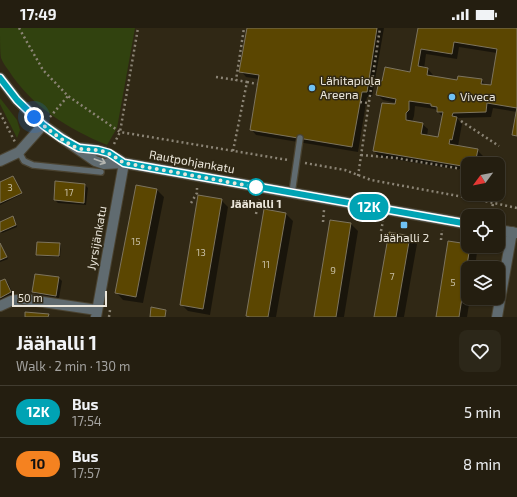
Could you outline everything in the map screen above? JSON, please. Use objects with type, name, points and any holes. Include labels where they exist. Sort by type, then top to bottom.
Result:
[{"type":"street","name":"Rautpohjankatu","points":[[0,78],[17,100],[43,125],[95,160],[104,164],[124,163],[461,223]]},
{"type":"street","points":[[0,161],[19,152],[43,125]]},
{"type":"street","name":"Rautpohjankatu","points":[[79,148],[109,153],[124,163]]},
{"type":"street","name":"Jyrsijänkatu","points":[[97,313],[124,163]]},
{"type":"street","points":[[497,317],[514,233]]},
{"type":"street","points":[[0,306],[10,301],[23,299],[97,313]]},
{"type":"lane","points":[[292,193],[300,138]]},
{"type":"lane","points":[[19,152],[24,161],[33,165],[101,172]]},
{"type":"path","points":[[19,28],[43,70],[68,96],[120,132],[346,170],[371,180],[461,197]]},
{"type":"path","points":[[109,153],[120,132],[138,28]]},
{"type":"path","points":[[236,80],[244,28]]},
{"type":"path","points":[[358,176],[380,28]]},
{"type":"path","points":[[216,77],[257,84]]},
{"type":"path","points":[[233,151],[247,82]]},
{"type":"path","points":[[43,125],[68,96]]},
{"type":"path","points":[[360,102],[368,103]]},
{"type":"path","points":[[0,113],[19,152]]},
{"type":"path","points":[[461,121],[499,146]]},
{"type":"path","points":[[361,155],[396,158],[461,169]]},
{"type":"path","points":[[191,203],[197,193],[197,188]]},
{"type":"path","points":[[256,214],[259,199]]},
{"type":"path","points":[[484,201],[517,208]]},
{"type":"path","points":[[492,209],[493,203]]},
{"type":"path","points":[[322,222],[324,210]]},
{"type":"path","points":[[381,231],[383,221]]},
{"type":"path","points":[[441,240],[442,230]]},
{"type":"green space","points":[[0,28],[135,28],[117,128],[107,145],[79,132],[52,116],[28,95],[18,84],[1,58]]},
{"type":"green space","points":[[0,98],[17,120],[20,130],[17,138],[0,104]]},
{"type":"building","name":"Lähitapiola Areena","points":[[247,28],[377,28],[367,92],[362,92],[352,147],[250,130],[259,75],[239,72]]},
{"type":"building","name":"Viveca","points":[[418,28],[517,28],[517,108],[487,103],[486,112],[453,113],[452,116],[457,117],[452,140],[450,139],[449,144],[478,149],[476,157],[461,157],[461,166],[373,151],[382,103],[395,104],[396,99],[376,95],[379,81],[382,81],[385,67],[410,72]],"holes":[[[454,42],[497,49],[491,85],[481,84],[482,79],[458,76],[457,80],[427,75],[428,68],[418,66],[421,49],[452,54]],[[409,101],[431,104],[431,106],[437,107],[437,112],[443,112],[438,137],[421,134],[423,123],[406,120],[406,113],[409,110]]]},
{"type":"building","points":[[517,107],[517,136],[512,135]]},
{"type":"building","points":[[13,176],[22,193],[0,203],[0,182]]},
{"type":"building","points":[[55,181],[85,184],[84,203],[54,200]]},
{"type":"building","points":[[136,185],[157,189],[136,297],[115,293]]},
{"type":"building","points":[[198,195],[222,199],[203,309],[180,305]]},
{"type":"building","points":[[264,209],[286,213],[268,317],[250,317],[246,316]]},
{"type":"building","points":[[13,216],[16,225],[0,232],[0,222]]},
{"type":"building","points":[[330,220],[351,223],[336,317],[314,317]]},
{"type":"building","points":[[389,232],[410,236],[396,317],[374,317]]},
{"type":"building","points":[[448,241],[461,243],[461,253],[469,253],[468,261],[461,261],[461,304],[459,317],[436,317]]},
{"type":"building","points":[[37,242],[60,243],[59,256],[36,255]]},
{"type":"building","points":[[0,243],[7,257],[0,260]]},
{"type":"building","points":[[35,274],[59,277],[56,296],[32,292]]},
{"type":"building","points":[[5,279],[11,292],[0,298],[0,281]]},
{"type":"building","points":[[151,307],[166,310],[165,317],[150,317]]},
{"type":"building","points":[[25,312],[49,314],[48,317],[25,317]]},
{"type":"bus line","name":"12K","points":[[0,78],[17,100],[43,125],[61,138],[79,148],[109,153],[124,163],[461,223]]},
{"type":"place","name":"Lähitapiola Areena","points":[[312,88]]},
{"type":"place","name":"Viveca","points":[[452,97]]},
{"type":"place","name":"Jäähalli 1","points":[[256,187]]},
{"type":"place","name":"Jäähalli 2","points":[[404,225]]},
{"type":"route","points":[[34,117],[61,138],[79,148],[109,153],[124,163],[261,188],[256,187]]}]
